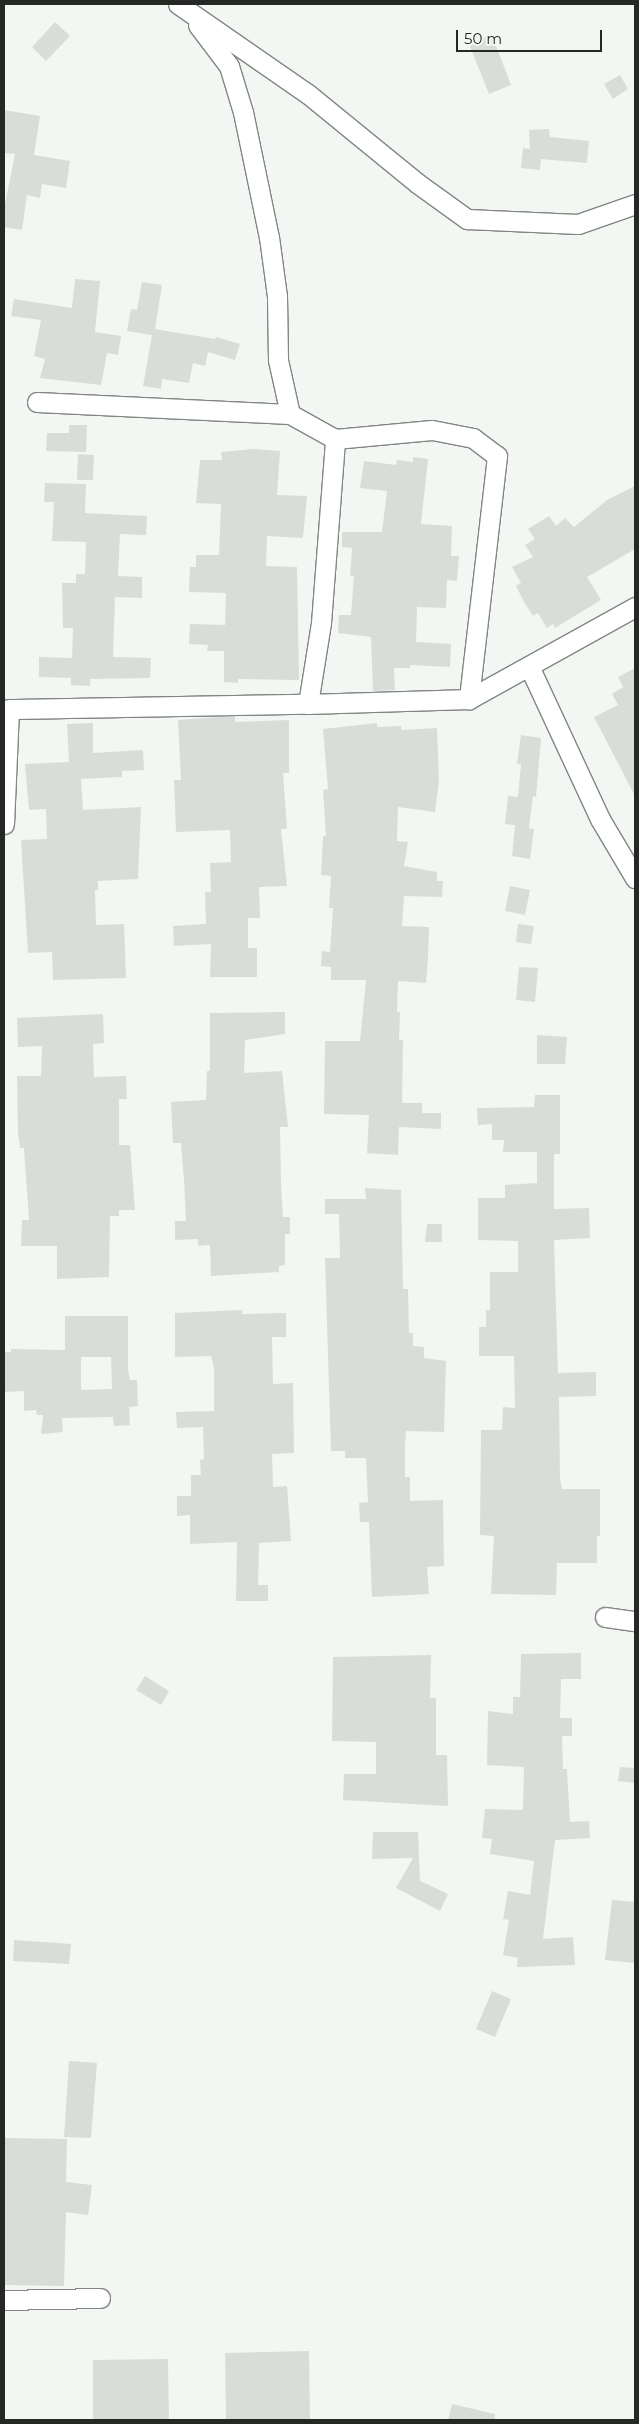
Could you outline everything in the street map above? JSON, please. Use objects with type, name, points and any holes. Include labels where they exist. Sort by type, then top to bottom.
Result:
[{"type":"street","points":[[184,9],[308,94],[417,182],[468,219],[578,224],[635,204]]},
{"type":"street","points":[[184,9],[229,66],[243,112],[269,237],[277,296],[278,360],[290,414]]},
{"type":"street","points":[[37,402],[290,414],[335,439],[432,430],[473,438],[497,456],[468,699]]},
{"type":"street","points":[[308,704],[321,622],[335,439]]},
{"type":"street","points":[[4,824],[9,709],[308,704],[468,699],[635,607]]},
{"type":"street","points":[[529,666],[600,819],[635,878]]},
{"type":"street","points":[[605,1617],[635,1621]]},
{"type":"street","points":[[4,2300],[100,2298]]},
{"type":"building","points":[[55,22],[70,36],[46,61],[32,47]]},
{"type":"building","points":[[492,35],[511,85],[489,94],[469,44]]},
{"type":"building","points":[[620,75],[628,89],[613,99],[604,84]]},
{"type":"building","points":[[4,110],[40,116],[34,155],[70,161],[66,188],[42,184],[40,198],[27,195],[22,230],[4,227],[4,209],[15,154],[4,153]]},
{"type":"building","points":[[549,129],[550,137],[589,141],[587,163],[541,159],[540,170],[521,168],[523,148],[530,149],[529,130]]},
{"type":"building","points":[[75,279],[100,281],[95,332],[121,336],[118,355],[107,353],[101,385],[40,378],[45,359],[34,356],[41,320],[11,316],[14,299],[72,308]]},
{"type":"building","points":[[142,282],[162,285],[155,329],[215,339],[216,337],[240,344],[235,360],[208,352],[205,366],[193,363],[189,383],[162,379],[161,389],[143,386],[152,335],[127,331],[131,309],[137,310]]},
{"type":"building","points":[[69,425],[87,425],[86,452],[46,451],[47,433],[69,433]]},
{"type":"building","points":[[254,449],[280,451],[277,495],[307,496],[303,538],[267,536],[266,566],[297,567],[299,680],[238,679],[238,683],[224,682],[224,651],[207,651],[208,645],[189,644],[190,624],[225,625],[226,593],[189,592],[190,567],[196,567],[196,555],[219,555],[221,504],[196,503],[200,460],[222,460],[221,452]]},
{"type":"building","points":[[78,454],[94,455],[93,480],[77,480]]},
{"type":"building","points":[[413,457],[428,459],[421,524],[452,526],[451,556],[459,556],[457,581],[447,580],[446,608],[417,607],[416,642],[451,644],[450,667],[410,665],[410,668],[394,668],[395,690],[373,691],[371,637],[338,633],[339,615],[351,615],[354,576],[350,576],[352,548],[342,547],[342,532],[382,532],[387,491],[360,488],[364,461],[396,465],[397,460],[413,462]]},
{"type":"building","points":[[45,483],[86,484],[85,513],[147,516],[146,535],[120,534],[118,576],[142,577],[142,598],[115,597],[113,657],[151,658],[150,678],[90,679],[90,686],[71,685],[71,678],[39,677],[39,657],[72,658],[73,628],[63,628],[62,583],[76,583],[76,574],[85,574],[86,542],[52,541],[54,502],[44,502]]},
{"type":"building","points":[[635,486],[635,549],[587,577],[601,600],[555,628],[553,624],[547,628],[538,613],[533,616],[524,602],[516,586],[521,583],[512,567],[533,557],[525,545],[535,539],[528,529],[549,516],[556,526],[565,518],[574,527],[607,500]]},
{"type":"building","points":[[635,668],[635,796],[594,717],[618,705],[612,694],[623,687],[618,677]]},
{"type":"building","points":[[235,716],[235,722],[289,720],[289,773],[283,773],[287,829],[281,829],[287,886],[259,887],[260,918],[248,918],[248,948],[257,948],[257,977],[210,977],[211,944],[174,946],[173,926],[206,924],[205,892],[211,892],[210,863],[231,862],[230,830],[176,832],[174,780],[181,780],[178,720]]},
{"type":"building","points":[[93,723],[93,753],[143,750],[144,770],[122,771],[122,777],[81,779],[83,810],[141,807],[138,879],[98,881],[98,890],[95,890],[96,925],[124,924],[126,978],[53,980],[52,952],[28,953],[21,840],[47,839],[46,809],[29,810],[25,764],[69,762],[67,724]]},
{"type":"building","points":[[377,723],[377,727],[401,726],[401,730],[437,728],[439,781],[435,812],[398,807],[397,841],[408,842],[404,866],[437,872],[437,881],[443,881],[442,897],[404,896],[402,926],[429,927],[428,959],[426,983],[398,981],[397,1012],[400,1012],[399,1040],[403,1040],[402,1103],[422,1103],[422,1113],[441,1113],[441,1129],[399,1127],[398,1155],[367,1153],[369,1115],[324,1114],[325,1041],[360,1041],[366,980],[331,980],[331,967],[321,966],[322,951],[330,952],[333,908],[329,908],[331,876],[321,875],[323,836],[326,836],[323,790],[328,789],[323,729]]},
{"type":"building","points":[[521,735],[541,738],[536,797],[533,796],[529,828],[534,829],[530,859],[512,856],[515,825],[505,824],[508,796],[518,797],[521,764],[517,764]]},
{"type":"building","points":[[510,886],[530,890],[525,915],[505,911]]},
{"type":"building","points":[[518,924],[534,926],[531,944],[516,942]]},
{"type":"building","points":[[519,967],[538,968],[535,1002],[516,1000]]},
{"type":"building","points":[[285,1012],[285,1034],[245,1040],[244,1073],[282,1071],[288,1127],[280,1127],[281,1184],[283,1217],[290,1217],[290,1234],[285,1234],[285,1265],[279,1266],[279,1272],[211,1276],[210,1245],[198,1246],[198,1239],[175,1240],[175,1221],[186,1221],[181,1143],[173,1143],[171,1102],[206,1100],[207,1071],[210,1071],[210,1013]]},
{"type":"building","points":[[103,1014],[104,1043],[93,1044],[94,1077],[126,1076],[127,1099],[119,1099],[119,1145],[130,1145],[135,1210],[119,1210],[119,1216],[110,1216],[109,1277],[57,1279],[57,1246],[21,1246],[22,1220],[29,1220],[24,1148],[20,1148],[18,1133],[17,1076],[41,1076],[42,1046],[18,1047],[17,1018]]},
{"type":"building","points":[[537,1035],[567,1037],[565,1064],[537,1064]]},
{"type":"building","points":[[535,1095],[560,1095],[560,1154],[554,1154],[554,1209],[589,1208],[590,1238],[554,1240],[558,1373],[596,1372],[596,1396],[559,1397],[560,1479],[562,1489],[600,1489],[600,1536],[597,1536],[597,1563],[557,1563],[556,1595],[491,1594],[494,1536],[480,1535],[481,1430],[502,1430],[503,1407],[515,1408],[514,1356],[479,1356],[479,1327],[486,1327],[486,1310],[490,1310],[490,1272],[518,1272],[518,1241],[478,1240],[478,1198],[505,1198],[505,1185],[537,1183],[537,1152],[503,1152],[504,1140],[492,1140],[492,1124],[478,1125],[477,1108],[534,1107]]},
{"type":"building","points":[[365,1188],[401,1190],[403,1289],[408,1289],[409,1333],[413,1333],[413,1346],[424,1347],[424,1358],[446,1361],[444,1432],[406,1431],[405,1477],[410,1477],[410,1501],[443,1500],[444,1566],[427,1567],[429,1594],[372,1597],[369,1522],[360,1522],[359,1503],[368,1502],[366,1458],[345,1458],[345,1451],[331,1451],[325,1258],[340,1258],[339,1214],[325,1214],[325,1199],[366,1199]]},
{"type":"building","points":[[427,1224],[442,1224],[442,1242],[425,1242]]},
{"type":"building","points":[[242,1310],[242,1314],[286,1313],[286,1337],[272,1337],[273,1384],[293,1383],[294,1453],[272,1454],[273,1487],[287,1486],[291,1541],[259,1543],[258,1585],[268,1585],[268,1601],[236,1601],[237,1542],[190,1544],[190,1515],[177,1516],[177,1496],[191,1496],[191,1475],[201,1475],[200,1460],[204,1459],[203,1427],[177,1428],[176,1412],[214,1411],[214,1368],[211,1356],[175,1357],[175,1313]]},
{"type":"building","points":[[65,1316],[128,1316],[128,1370],[130,1380],[137,1380],[138,1406],[129,1407],[130,1425],[114,1426],[113,1417],[62,1418],[63,1432],[41,1434],[43,1415],[37,1415],[36,1410],[24,1411],[24,1391],[4,1392],[4,1352],[11,1352],[11,1349],[65,1350]],"holes":[[[81,1357],[111,1357],[112,1389],[81,1390]]]},
{"type":"building","points":[[581,1653],[581,1679],[561,1679],[560,1718],[572,1718],[572,1736],[562,1736],[563,1769],[567,1769],[570,1822],[589,1821],[590,1838],[555,1840],[543,1939],[573,1937],[575,1965],[517,1967],[518,1958],[503,1955],[509,1920],[503,1919],[508,1891],[530,1895],[534,1861],[490,1854],[492,1839],[482,1838],[485,1809],[523,1810],[524,1767],[487,1765],[488,1711],[513,1714],[513,1697],[520,1697],[521,1654]]},
{"type":"building","points":[[431,1655],[430,1698],[436,1698],[436,1755],[447,1755],[448,1806],[343,1800],[344,1774],[376,1774],[376,1742],[332,1741],[333,1657]]},
{"type":"building","points":[[145,1676],[169,1691],[161,1705],[136,1690]]},
{"type":"building","points":[[620,1767],[635,1768],[635,1783],[618,1781]]},
{"type":"building","points":[[373,1832],[418,1832],[420,1881],[448,1894],[440,1911],[396,1888],[413,1858],[372,1859]]},
{"type":"building","points":[[612,1900],[635,1902],[635,1963],[605,1960]]},
{"type":"building","points":[[14,1940],[71,1944],[69,1964],[13,1961]]},
{"type":"building","points":[[492,1991],[511,1999],[495,2037],[476,2029]]},
{"type":"building","points":[[69,2061],[97,2063],[91,2138],[64,2137]]},
{"type":"building","points":[[4,2138],[67,2139],[66,2182],[92,2185],[88,2215],[66,2212],[64,2286],[4,2285]]},
{"type":"building","points":[[309,2351],[310,2420],[226,2420],[225,2353]]},
{"type":"building","points":[[168,2359],[169,2420],[93,2420],[93,2360]]},
{"type":"building","points":[[452,2404],[495,2414],[495,2420],[448,2420]]}]
